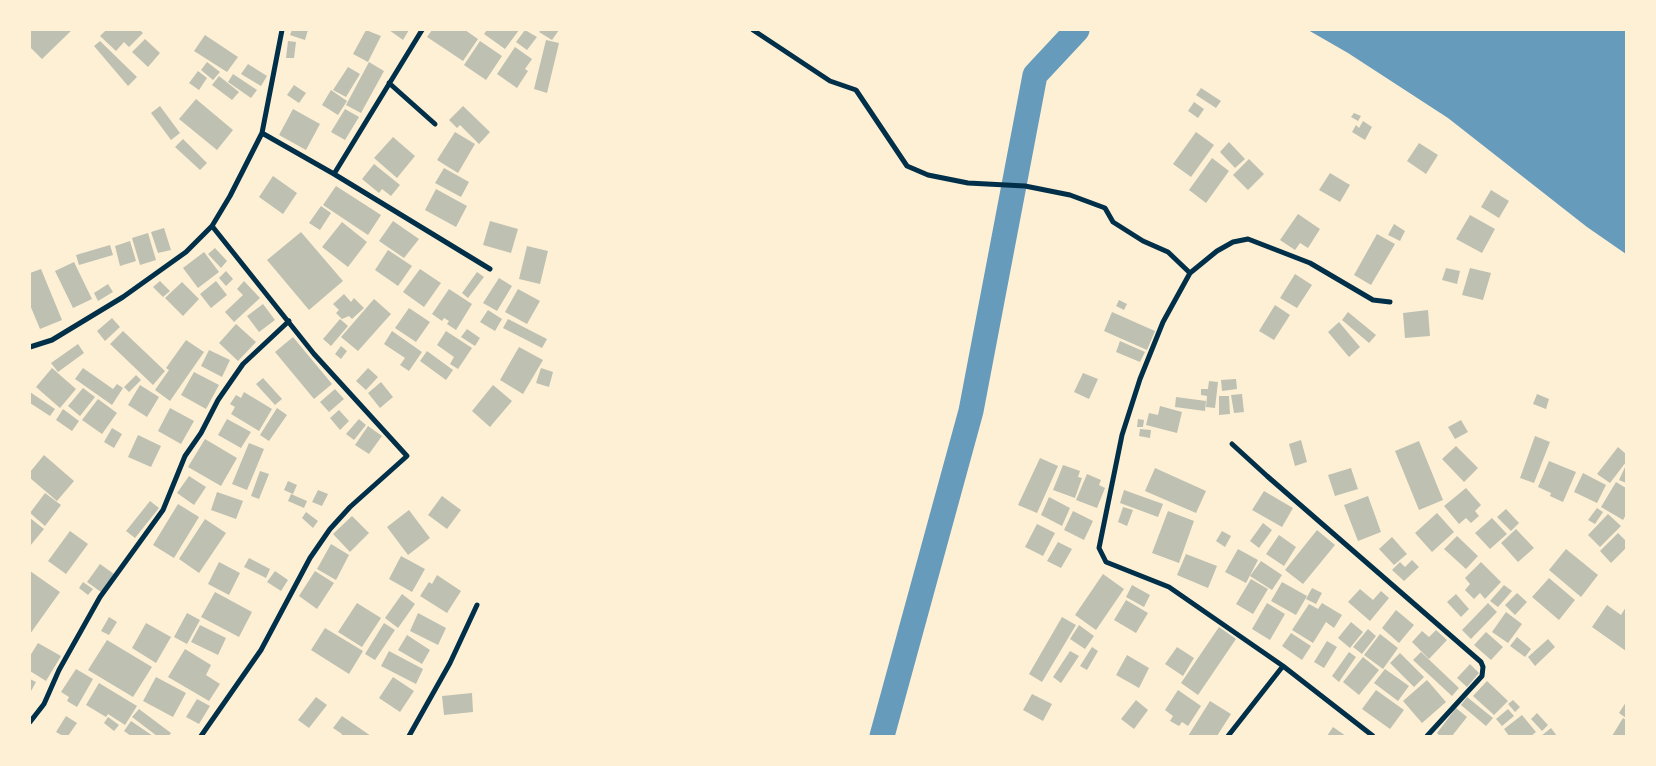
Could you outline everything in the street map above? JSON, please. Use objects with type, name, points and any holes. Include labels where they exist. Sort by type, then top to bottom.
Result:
[{"type":"street","points":[[30,347],[52,340],[123,297],[186,252],[212,226],[230,196],[262,133],[282,30]]},
{"type":"street","points":[[334,174],[422,30]]},
{"type":"street","points":[[753,30],[830,81],[856,90],[907,166],[928,175],[968,183],[1034,188],[1070,195],[1105,208],[1112,222],[1143,241],[1168,252],[1190,273]]},
{"type":"street","points":[[389,83],[435,124]]},
{"type":"street","points":[[262,133],[334,174],[490,269]]},
{"type":"street","points":[[202,736],[261,650],[310,558],[330,529],[350,507],[407,456],[314,354],[212,226]]},
{"type":"street","points":[[1373,736],[1283,666],[1169,588],[1106,562],[1099,548],[1122,435],[1140,379],[1162,322],[1190,273],[1217,251],[1233,242],[1248,239],[1310,263],[1373,300],[1390,302]]},
{"type":"street","points":[[30,722],[44,704],[59,670],[100,597],[163,510],[185,456],[201,433],[218,400],[243,364],[289,321]]},
{"type":"street","points":[[1232,444],[1481,662],[1483,667],[1482,676],[1427,736]]},
{"type":"street","points":[[409,736],[450,663],[477,605]]},
{"type":"street","points":[[1228,736],[1283,666]]},
{"type":"water","points":[[1308,30],[1626,30],[1626,254],[1587,227],[1448,118],[1348,53]]},
{"type":"building","points":[[30,30],[72,30],[42,59],[30,47]]},
{"type":"building","points":[[106,30],[140,30],[143,33],[129,47],[124,42],[116,51],[100,36]]},
{"type":"building","points":[[292,30],[308,30],[305,40],[290,35]]},
{"type":"building","points":[[366,30],[381,36],[368,62],[353,54]]},
{"type":"building","points":[[389,30],[409,30],[403,40]]},
{"type":"building","points":[[432,30],[465,30],[478,39],[463,61],[427,37]]},
{"type":"building","points":[[487,30],[519,30],[505,49],[484,34]]},
{"type":"building","points":[[525,30],[537,37],[527,50],[516,42]]},
{"type":"building","points":[[541,30],[559,30],[552,40],[539,32]]},
{"type":"building","points":[[205,35],[238,57],[227,72],[194,51]]},
{"type":"building","points":[[145,39],[160,53],[148,67],[132,52]]},
{"type":"building","points":[[546,40],[559,43],[547,93],[534,89]]},
{"type":"building","points":[[100,41],[137,77],[128,86],[94,46]]},
{"type":"building","points":[[288,41],[296,42],[294,58],[286,58]]},
{"type":"building","points":[[480,41],[502,56],[486,80],[464,65]]},
{"type":"building","points":[[515,47],[532,59],[525,69],[528,71],[517,88],[497,74]]},
{"type":"building","points":[[207,62],[220,72],[213,80],[201,70]]},
{"type":"building","points":[[369,62],[384,71],[361,113],[346,105]]},
{"type":"building","points":[[248,64],[267,76],[261,86],[241,74]]},
{"type":"building","points":[[348,67],[360,74],[346,97],[333,90]]},
{"type":"building","points":[[198,71],[207,78],[199,90],[189,83]]},
{"type":"building","points":[[233,74],[257,90],[251,98],[228,82]]},
{"type":"building","points":[[219,76],[239,92],[232,100],[212,85]]},
{"type":"building","points":[[294,85],[306,93],[299,103],[287,95]]},
{"type":"building","points":[[1201,88],[1221,101],[1216,108],[1196,95]]},
{"type":"building","points":[[331,90],[347,101],[338,115],[322,105]]},
{"type":"building","points":[[196,99],[233,130],[217,150],[179,119]]},
{"type":"building","points":[[1194,102],[1204,109],[1198,118],[1188,111]]},
{"type":"building","points":[[160,106],[180,133],[171,140],[151,113]]},
{"type":"building","points":[[463,106],[490,132],[479,144],[460,125],[457,128],[449,120]]},
{"type":"building","points":[[293,109],[320,124],[306,150],[279,135]]},
{"type":"building","points":[[345,109],[359,117],[345,140],[331,132]]},
{"type":"building","points":[[1354,113],[1361,116],[1358,121],[1351,117]]},
{"type":"building","points":[[1363,121],[1372,127],[1365,140],[1352,132],[1356,125],[1359,128]]},
{"type":"building","points":[[455,132],[475,144],[458,173],[437,160]]},
{"type":"building","points":[[1196,132],[1214,145],[1191,177],[1173,164]]},
{"type":"building","points":[[393,137],[415,156],[397,178],[374,158]]},
{"type":"building","points":[[183,139],[207,163],[200,170],[175,147]]},
{"type":"building","points":[[1229,142],[1245,159],[1235,168],[1220,152]]},
{"type":"building","points":[[1419,143],[1438,155],[1426,174],[1407,161]]},
{"type":"building","points":[[1212,158],[1229,171],[1206,203],[1189,190]]},
{"type":"building","points":[[1249,159],[1264,174],[1248,190],[1233,175]]},
{"type":"building","points":[[374,164],[400,185],[391,196],[382,189],[379,193],[362,179]]},
{"type":"building","points":[[444,168],[469,182],[461,197],[435,183]]},
{"type":"building","points":[[1330,173],[1350,185],[1340,202],[1319,190]]},
{"type":"building","points":[[273,176],[297,193],[283,214],[259,197]]},
{"type":"building","points":[[336,186],[381,215],[368,235],[323,205]]},
{"type":"building","points":[[436,189],[467,206],[456,227],[425,210]]},
{"type":"building","points":[[1491,190],[1509,201],[1499,218],[1481,207]]},
{"type":"building","points":[[321,206],[331,213],[320,230],[309,223]]},
{"type":"building","points":[[1298,214],[1320,229],[1308,248],[1300,243],[1295,250],[1280,240]]},
{"type":"building","points":[[1470,215],[1495,229],[1482,253],[1456,239]]},
{"type":"building","points":[[393,221],[419,239],[404,258],[379,241]]},
{"type":"building","points":[[490,221],[518,229],[511,253],[483,245]]},
{"type":"building","points":[[342,222],[367,242],[348,267],[322,247]]},
{"type":"building","points":[[1394,224],[1405,231],[1400,241],[1388,235]]},
{"type":"building","points":[[164,228],[171,250],[158,253],[151,232]]},
{"type":"building","points":[[301,232],[343,281],[309,310],[267,260]]},
{"type":"building","points":[[148,233],[156,260],[140,265],[132,238]]},
{"type":"building","points":[[1377,234],[1395,244],[1371,285],[1354,275]]},
{"type":"building","points":[[130,241],[136,261],[120,266],[115,246]]},
{"type":"building","points":[[110,245],[113,255],[79,265],[76,255]]},
{"type":"building","points":[[527,246],[548,251],[540,284],[519,279]]},
{"type":"building","points":[[215,248],[227,261],[221,268],[208,254]]},
{"type":"building","points":[[388,250],[412,266],[398,286],[375,270]]},
{"type":"building","points":[[204,252],[219,272],[198,288],[183,268]]},
{"type":"building","points":[[74,262],[92,299],[73,308],[55,271]]},
{"type":"building","points":[[1446,268],[1460,271],[1457,284],[1442,280]]},
{"type":"building","points":[[1470,268],[1491,273],[1483,300],[1462,295]]},
{"type":"building","points":[[41,269],[62,320],[40,329],[30,305],[30,273]]},
{"type":"building","points":[[420,269],[441,283],[424,307],[403,292]]},
{"type":"building","points":[[226,271],[233,279],[226,286],[219,278]]},
{"type":"building","points":[[477,272],[484,277],[468,298],[462,293]]},
{"type":"building","points":[[1295,274],[1312,285],[1297,308],[1280,298]]},
{"type":"building","points":[[499,278],[512,286],[497,311],[483,303]]},
{"type":"building","points":[[160,281],[170,291],[163,297],[153,287]]},
{"type":"building","points":[[216,281],[227,295],[211,308],[200,294]]},
{"type":"building","points":[[244,281],[260,298],[234,322],[225,312],[243,295],[237,289]]},
{"type":"building","points":[[182,282],[199,299],[183,316],[165,298]]},
{"type":"building","points":[[108,284],[113,292],[98,301],[94,293]]},
{"type":"building","points":[[449,289],[472,304],[456,330],[447,324],[449,321],[444,318],[442,321],[432,314]]},
{"type":"building","points":[[518,289],[540,301],[527,324],[505,312]]},
{"type":"building","points":[[344,294],[351,302],[354,298],[364,308],[352,319],[349,316],[342,319],[336,313],[339,310],[333,304]]},
{"type":"building","points":[[374,299],[391,314],[358,351],[341,337]]},
{"type":"building","points":[[1119,300],[1127,304],[1124,310],[1116,306]]},
{"type":"building","points":[[263,304],[275,320],[259,332],[247,316]]},
{"type":"building","points":[[1275,305],[1290,315],[1274,340],[1259,331]]},
{"type":"building","points":[[409,308],[430,322],[416,342],[395,328]]},
{"type":"building","points":[[488,310],[502,319],[495,331],[480,322]]},
{"type":"building","points":[[1428,310],[1430,336],[1405,338],[1403,313]]},
{"type":"building","points":[[1112,312],[1155,331],[1147,350],[1104,331]]},
{"type":"building","points":[[1348,312],[1376,335],[1369,343],[1342,320]]},
{"type":"building","points":[[112,318],[120,327],[105,341],[97,331]]},
{"type":"building","points":[[340,319],[348,326],[331,346],[323,339]]},
{"type":"building","points":[[508,319],[547,339],[542,348],[503,328]]},
{"type":"building","points":[[1339,322],[1360,347],[1349,357],[1328,332]]},
{"type":"building","points":[[236,324],[256,342],[238,361],[219,343]]},
{"type":"building","points":[[467,329],[480,338],[475,346],[461,337]]},
{"type":"building","points":[[123,331],[165,371],[153,385],[110,344]]},
{"type":"building","points":[[392,331],[422,352],[409,371],[400,365],[405,358],[384,344]]},
{"type":"building","points":[[446,331],[472,348],[458,369],[450,364],[454,357],[437,345]]},
{"type":"building","points":[[293,337],[332,384],[314,399],[275,352]]},
{"type":"building","points":[[186,340],[204,352],[170,401],[155,390],[169,370],[166,368]]},
{"type":"building","points":[[1120,341],[1145,352],[1140,362],[1116,352]]},
{"type":"building","points":[[78,344],[84,353],[58,372],[51,363]]},
{"type":"building","points":[[341,346],[347,351],[341,359],[335,354]]},
{"type":"building","points":[[519,347],[543,360],[523,394],[500,380]]},
{"type":"building","points":[[209,350],[230,360],[222,377],[201,366]]},
{"type":"building","points":[[427,351],[453,370],[446,380],[420,361]]},
{"type":"building","points":[[52,368],[76,389],[60,408],[36,387]]},
{"type":"building","points":[[83,368],[113,389],[117,384],[123,388],[112,405],[75,379]]},
{"type":"building","points":[[368,368],[378,377],[366,390],[356,381]]},
{"type":"building","points":[[541,368],[553,372],[549,387],[536,383]]},
{"type":"building","points":[[194,372],[219,385],[206,409],[181,395]]},
{"type":"building","points":[[1083,373],[1098,379],[1089,399],[1074,392]]},
{"type":"building","points":[[136,375],[141,380],[129,392],[124,387]]},
{"type":"building","points":[[263,378],[282,399],[275,405],[256,384]]},
{"type":"building","points":[[1236,379],[1237,389],[1222,391],[1221,380]]},
{"type":"building","points":[[1209,381],[1218,382],[1215,408],[1206,407],[1207,396],[1201,395],[1201,389],[1208,389]]},
{"type":"building","points":[[381,382],[393,397],[380,408],[368,393]]},
{"type":"building","points":[[140,385],[159,397],[147,417],[128,405]]},
{"type":"building","points":[[493,385],[512,401],[490,427],[472,411]]},
{"type":"building","points":[[83,388],[95,397],[80,416],[68,406]]},
{"type":"building","points":[[335,389],[344,399],[329,412],[320,402]]},
{"type":"building","points":[[30,392],[55,409],[50,416],[30,403]]},
{"type":"building","points":[[244,392],[272,409],[259,431],[231,414],[235,407],[230,404],[236,395],[241,398]]},
{"type":"building","points":[[1242,394],[1244,412],[1234,413],[1231,395]]},
{"type":"building","points":[[1537,394],[1549,399],[1546,409],[1533,404]]},
{"type":"building","points":[[1219,396],[1229,396],[1230,414],[1219,415]]},
{"type":"building","points":[[1176,397],[1206,401],[1205,411],[1175,407]]},
{"type":"building","points":[[98,399],[117,413],[102,434],[82,420]]},
{"type":"building","points":[[1160,406],[1182,412],[1177,433],[1146,425],[1149,413],[1158,415]]},
{"type":"building","points":[[170,408],[194,421],[181,444],[158,431]]},
{"type":"building","points":[[277,408],[287,415],[269,441],[260,435]]},
{"type":"building","points":[[63,409],[79,421],[72,431],[56,420]]},
{"type":"building","points":[[339,410],[349,421],[340,430],[330,418]]},
{"type":"building","points":[[227,419],[251,432],[241,448],[218,435]]},
{"type":"building","points":[[359,419],[366,425],[354,440],[346,434]]},
{"type":"building","points":[[1138,419],[1144,420],[1143,427],[1137,427]]},
{"type":"building","points":[[1461,420],[1468,432],[1455,439],[1448,427]]},
{"type":"building","points":[[368,426],[382,436],[369,454],[355,445]]},
{"type":"building","points":[[112,428],[122,434],[114,448],[104,442]]},
{"type":"building","points":[[1140,429],[1151,430],[1150,438],[1139,436]]},
{"type":"building","points":[[138,435],[161,446],[151,467],[128,457]]},
{"type":"building","points":[[1535,436],[1550,442],[1534,483],[1520,478]]},
{"type":"building","points":[[205,439],[237,458],[221,486],[188,467]]},
{"type":"building","points":[[1301,440],[1307,462],[1295,466],[1289,444]]},
{"type":"building","points":[[1419,441],[1443,500],[1419,510],[1395,451]]},
{"type":"building","points":[[249,443],[264,449],[247,490],[232,484]]},
{"type":"building","points":[[1456,446],[1478,468],[1464,482],[1442,459]]},
{"type":"building","points":[[1618,447],[1626,454],[1626,462],[1610,483],[1597,474]]},
{"type":"building","points":[[44,455],[74,481],[57,501],[30,478],[30,472]]},
{"type":"building","points":[[1040,458],[1058,466],[1037,513],[1018,505]]},
{"type":"building","points":[[1549,461],[1576,472],[1563,502],[1550,496],[1551,493],[1538,487]]},
{"type":"building","points":[[1063,465],[1080,471],[1078,477],[1082,478],[1075,498],[1053,490]]},
{"type":"building","points":[[1626,465],[1626,483],[1619,480]]},
{"type":"building","points":[[1155,468],[1206,491],[1196,513],[1145,491]]},
{"type":"building","points":[[1351,468],[1358,489],[1335,496],[1328,475]]},
{"type":"building","points":[[260,471],[269,474],[259,499],[251,496]]},
{"type":"building","points":[[1583,473],[1606,485],[1597,503],[1574,492]]},
{"type":"building","points":[[1087,474],[1101,480],[1099,485],[1105,488],[1097,508],[1076,500]]},
{"type":"building","points":[[189,476],[206,487],[194,505],[177,493]]},
{"type":"building","points":[[288,481],[297,485],[293,494],[284,490]]},
{"type":"building","points":[[1616,482],[1626,488],[1626,515],[1623,520],[1601,507]]},
{"type":"building","points":[[1466,488],[1481,505],[1475,511],[1479,516],[1471,523],[1466,518],[1459,524],[1444,506]]},
{"type":"building","points":[[318,490],[328,494],[322,506],[312,502]]},
{"type":"building","points":[[1124,490],[1163,504],[1158,517],[1120,503]]},
{"type":"building","points":[[1264,491],[1293,508],[1282,527],[1252,510]]},
{"type":"building","points":[[217,492],[243,501],[236,519],[211,510]]},
{"type":"building","points":[[45,493],[61,505],[45,526],[30,513]]},
{"type":"building","points":[[291,494],[307,501],[304,508],[288,501]]},
{"type":"building","points":[[442,496],[461,510],[447,529],[428,515]]},
{"type":"building","points":[[1368,496],[1381,532],[1358,541],[1344,505]]},
{"type":"building","points":[[1049,497],[1070,508],[1062,526],[1041,515]]},
{"type":"building","points":[[150,501],[159,508],[135,538],[126,531]]},
{"type":"building","points":[[178,504],[199,517],[174,558],[153,545]]},
{"type":"building","points":[[1123,507],[1133,510],[1127,526],[1118,522]]},
{"type":"building","points":[[1597,508],[1603,512],[1595,524],[1588,520]]},
{"type":"building","points":[[1506,509],[1519,523],[1511,531],[1497,517]]},
{"type":"building","points":[[409,510],[430,538],[408,555],[387,527]]},
{"type":"building","points":[[1073,511],[1093,521],[1084,540],[1064,530]]},
{"type":"building","points":[[1168,511],[1194,521],[1179,563],[1152,553]]},
{"type":"building","points":[[306,512],[318,521],[313,528],[302,518]]},
{"type":"building","points":[[1437,513],[1454,532],[1432,552],[1415,533]]},
{"type":"building","points":[[1608,514],[1621,526],[1600,547],[1588,535]]},
{"type":"building","points":[[352,516],[369,533],[350,552],[333,534]]},
{"type":"building","points":[[30,518],[44,529],[30,546]]},
{"type":"building","points":[[1492,518],[1507,534],[1490,549],[1475,533]]},
{"type":"building","points":[[205,519],[226,533],[199,573],[179,559]]},
{"type":"building","points":[[1263,523],[1272,530],[1259,548],[1250,541]]},
{"type":"building","points":[[1037,524],[1055,533],[1043,556],[1025,547]]},
{"type":"building","points":[[1516,529],[1534,548],[1518,562],[1501,543]]},
{"type":"building","points":[[1317,530],[1335,545],[1303,584],[1285,570]]},
{"type":"building","points":[[70,531],[88,544],[66,574],[48,561]]},
{"type":"building","points":[[1222,531],[1231,536],[1225,547],[1216,541]]},
{"type":"building","points":[[1618,533],[1626,541],[1626,548],[1611,563],[1600,551]]},
{"type":"building","points":[[1279,535],[1296,547],[1284,566],[1266,554]]},
{"type":"building","points":[[1457,536],[1478,556],[1466,569],[1444,549]]},
{"type":"building","points":[[1392,537],[1407,554],[1394,565],[1379,549]]},
{"type":"building","points":[[1058,542],[1072,549],[1061,568],[1047,561]]},
{"type":"building","points":[[331,544],[349,555],[336,580],[317,569]]},
{"type":"building","points":[[1238,549],[1258,560],[1246,583],[1225,572]]},
{"type":"building","points":[[1566,549],[1598,575],[1581,597],[1549,570]]},
{"type":"building","points":[[1186,554],[1217,566],[1208,588],[1177,575]]},
{"type":"building","points":[[401,556],[425,569],[412,592],[389,579]]},
{"type":"building","points":[[249,558],[270,569],[266,578],[244,567]]},
{"type":"building","points":[[1412,560],[1419,567],[1404,581],[1392,570],[1400,562],[1405,567]]},
{"type":"building","points":[[1261,561],[1282,575],[1272,590],[1250,576]]},
{"type":"building","points":[[219,562],[240,573],[229,595],[208,584]]},
{"type":"building","points":[[1481,562],[1501,582],[1485,599],[1480,593],[1474,599],[1465,590],[1470,584],[1465,578]]},
{"type":"building","points":[[100,564],[114,574],[101,592],[87,582]]},
{"type":"building","points":[[30,571],[60,592],[30,634]]},
{"type":"building","points":[[275,571],[288,580],[281,591],[267,582]]},
{"type":"building","points":[[315,571],[334,583],[317,609],[299,596]]},
{"type":"building","points":[[1103,574],[1124,589],[1096,630],[1075,615]]},
{"type":"building","points":[[437,575],[461,591],[447,613],[420,596],[429,582],[432,584]]},
{"type":"building","points":[[1549,578],[1575,600],[1559,620],[1532,597]]},
{"type":"building","points":[[1251,579],[1268,589],[1253,614],[1236,604]]},
{"type":"building","points":[[83,582],[93,589],[88,595],[79,588]]},
{"type":"building","points":[[1282,582],[1307,596],[1296,615],[1271,601]]},
{"type":"building","points":[[1132,585],[1150,595],[1144,607],[1126,597]]},
{"type":"building","points":[[1504,585],[1512,591],[1498,607],[1490,601]]},
{"type":"building","points":[[1312,588],[1322,593],[1316,604],[1306,599]]},
{"type":"building","points":[[1360,589],[1373,600],[1381,591],[1389,598],[1370,621],[1348,602]]},
{"type":"building","points":[[215,592],[252,612],[239,637],[201,617]]},
{"type":"building","points":[[1517,593],[1527,602],[1515,615],[1505,605]]},
{"type":"building","points":[[402,594],[415,604],[398,628],[385,618]]},
{"type":"building","points":[[1456,594],[1469,609],[1461,617],[1447,602]]},
{"type":"building","points":[[1126,600],[1148,613],[1136,633],[1114,620]]},
{"type":"building","points":[[357,603],[381,618],[362,647],[338,632]]},
{"type":"building","points":[[1267,603],[1285,614],[1270,640],[1252,629]]},
{"type":"building","points":[[1322,603],[1342,615],[1334,628],[1326,622],[1313,643],[1292,630],[1309,604],[1318,609]]},
{"type":"building","points":[[1488,603],[1497,612],[1471,639],[1462,630]]},
{"type":"building","points":[[1607,605],[1621,615],[1626,607],[1626,651],[1592,627]]},
{"type":"building","points":[[1396,610],[1414,625],[1399,643],[1382,628]]},
{"type":"building","points":[[1506,612],[1522,624],[1508,643],[1492,632]]},
{"type":"building","points":[[187,613],[200,620],[187,644],[174,637]]},
{"type":"building","points":[[418,613],[446,628],[438,645],[410,631]]},
{"type":"building","points":[[109,617],[117,622],[109,635],[101,631]]},
{"type":"building","points":[[1062,617],[1076,625],[1042,682],[1029,674]]},
{"type":"building","points":[[1351,622],[1363,632],[1350,648],[1338,638]]},
{"type":"building","points":[[146,623],[171,637],[156,663],[132,648]]},
{"type":"building","points":[[384,623],[395,630],[375,660],[365,654]]},
{"type":"building","points":[[200,625],[226,638],[218,655],[191,642]]},
{"type":"building","points":[[1079,625],[1094,636],[1085,649],[1070,639]]},
{"type":"building","points":[[1219,627],[1236,639],[1198,695],[1181,683]]},
{"type":"building","points":[[325,628],[363,651],[349,674],[311,650]]},
{"type":"building","points":[[1368,629],[1376,636],[1362,654],[1353,647]]},
{"type":"building","points":[[1436,630],[1447,640],[1429,659],[1412,642],[1422,631],[1429,637]]},
{"type":"building","points":[[1486,632],[1503,647],[1491,660],[1474,645]]},
{"type":"building","points":[[1291,633],[1311,646],[1302,660],[1282,646]]},
{"type":"building","points":[[1380,634],[1398,648],[1383,669],[1364,655]]},
{"type":"building","points":[[407,635],[430,650],[422,664],[398,650]]},
{"type":"building","points":[[1517,637],[1531,649],[1525,657],[1510,646]]},
{"type":"building","points":[[1548,639],[1555,647],[1535,666],[1528,657]]},
{"type":"building","points":[[107,640],[152,667],[133,697],[88,670]]},
{"type":"building","points":[[1327,641],[1337,647],[1324,668],[1314,662]]},
{"type":"building","points":[[38,643],[61,656],[46,681],[30,671],[30,656]]},
{"type":"building","points":[[1092,647],[1098,651],[1087,670],[1080,666]]},
{"type":"building","points":[[1177,647],[1194,658],[1183,676],[1165,664]]},
{"type":"building","points":[[185,649],[211,665],[206,675],[220,684],[209,701],[168,677]]},
{"type":"building","points":[[389,651],[423,669],[416,684],[381,666]]},
{"type":"building","points":[[1070,651],[1079,656],[1061,683],[1053,677]]},
{"type":"building","points":[[1349,652],[1356,657],[1339,682],[1332,676]]},
{"type":"building","points":[[1421,652],[1459,688],[1452,696],[1413,660]]},
{"type":"building","points":[[1400,653],[1424,677],[1414,687],[1390,663]]},
{"type":"building","points":[[1127,655],[1149,668],[1139,688],[1116,675]]},
{"type":"building","points":[[1363,657],[1379,670],[1359,695],[1343,682]]},
{"type":"building","points":[[1470,664],[1479,673],[1467,687],[1457,678]]},
{"type":"building","points":[[76,669],[93,679],[77,707],[67,701],[69,697],[61,692]]},
{"type":"building","points":[[1385,669],[1409,686],[1398,701],[1374,683]]},
{"type":"building","points":[[156,677],[186,693],[173,717],[143,701]]},
{"type":"building","points":[[393,677],[414,691],[400,712],[379,698]]},
{"type":"building","points":[[30,679],[36,682],[30,693]]},
{"type":"building","points":[[1427,680],[1446,702],[1422,723],[1403,701]]},
{"type":"building","points":[[1487,681],[1508,701],[1494,715],[1473,696]]},
{"type":"building","points":[[99,683],[137,706],[125,725],[108,714],[106,717],[86,705]]},
{"type":"building","points":[[1178,690],[1201,706],[1188,726],[1182,722],[1179,726],[1170,721],[1173,716],[1165,710]]},
{"type":"building","points":[[1376,690],[1404,710],[1390,729],[1362,709]]},
{"type":"building","points":[[472,693],[473,712],[444,715],[442,696]]},
{"type":"building","points":[[1032,694],[1052,704],[1043,721],[1023,710]]},
{"type":"building","points":[[316,697],[327,705],[309,728],[298,720]]},
{"type":"building","points":[[1467,697],[1493,718],[1486,726],[1461,705]]},
{"type":"building","points":[[197,699],[210,706],[199,724],[186,717]]},
{"type":"building","points":[[1136,700],[1148,710],[1134,729],[1121,719]]},
{"type":"building","points":[[1513,700],[1520,707],[1515,712],[1508,704]]},
{"type":"building","points":[[1210,701],[1231,714],[1217,736],[1188,736]]},
{"type":"building","points":[[1626,702],[1626,718],[1619,713]]},
{"type":"building","points":[[1456,708],[1467,717],[1452,736],[1440,736],[1437,733]]},
{"type":"building","points":[[139,709],[171,733],[169,736],[157,736],[132,717]]},
{"type":"building","points":[[1508,709],[1514,716],[1502,726],[1496,719]]},
{"type":"building","points":[[1537,713],[1548,725],[1542,731],[1531,719]]},
{"type":"building","points":[[1522,715],[1536,732],[1531,736],[1509,736],[1504,729]]},
{"type":"building","points":[[66,716],[77,723],[68,736],[63,736],[56,732]]},
{"type":"building","points":[[342,716],[371,736],[341,736],[342,734],[333,728]]},
{"type":"building","points":[[108,717],[119,725],[114,731],[104,723]]},
{"type":"building","points":[[1623,718],[1626,720],[1626,736],[1612,736]]},
{"type":"building","points":[[131,721],[153,736],[131,736],[124,731]]},
{"type":"building","points":[[1333,727],[1346,736],[1327,736]]},
{"type":"building","points":[[1551,728],[1557,736],[1541,736]]},
{"type":"waterway","points":[[882,736],[971,411],[1035,75],[1077,30]]}]
